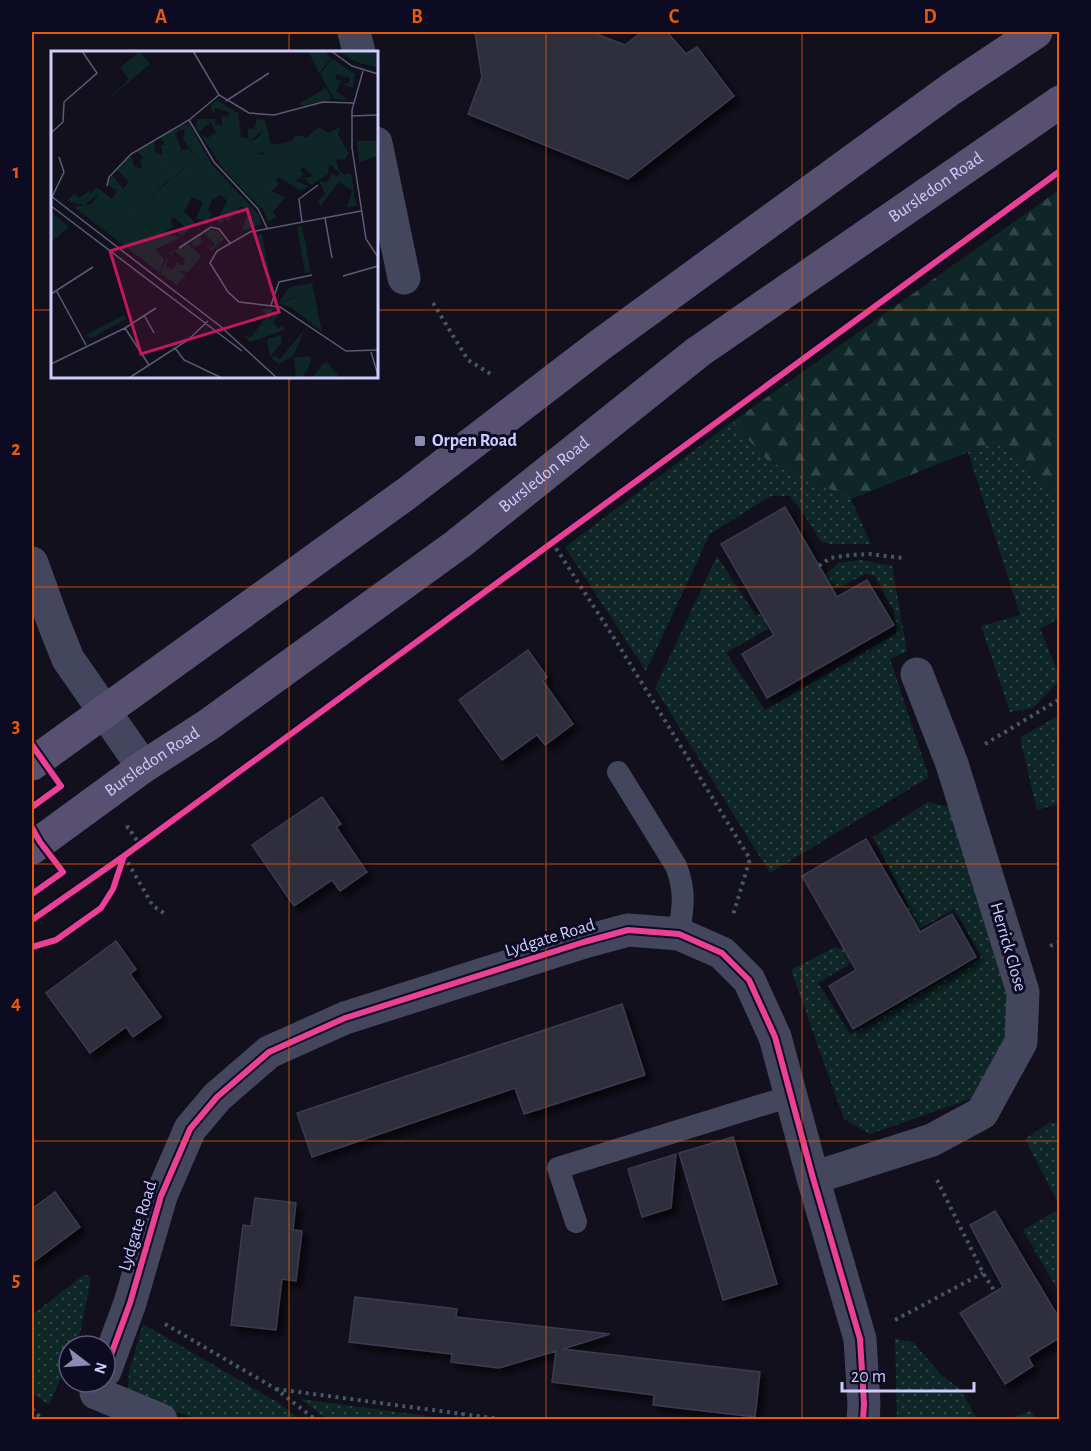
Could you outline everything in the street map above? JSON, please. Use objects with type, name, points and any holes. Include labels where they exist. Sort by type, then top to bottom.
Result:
[{"type":"main road","points":[[32,764],[406,494],[600,345],[942,96],[1036,32]]},
{"type":"main road","name":"Bursledon Road","points":[[32,848],[458,544],[698,351],[1059,102]]},
{"type":"street","points":[[354,32],[358,51]]},
{"type":"street","points":[[378,153],[404,278]]},
{"type":"street","points":[[32,563],[68,658],[143,767]]},
{"type":"street","name":"Herrick Close","points":[[813,1178],[933,1140],[982,1113],[1021,1042],[1023,992],[951,764],[917,674]]},
{"type":"street","name":"Lydgate Road","points":[[117,1338],[130,1303],[160,1196],[190,1129],[217,1097],[269,1052],[345,1018],[584,942],[628,930],[678,934],[722,953],[749,980],[776,1037],[813,1178],[860,1339],[863,1419]]},
{"type":"street","points":[[104,1394],[161,1419]]},
{"type":"lane","points":[[618,772],[676,866],[682,880],[683,910],[678,934]]},
{"type":"lane","points":[[576,1222],[558,1168],[791,1095]]},
{"type":"path","points":[[404,278],[429,296],[468,360],[531,398]]},
{"type":"path","points":[[543,549],[562,535]]},
{"type":"path","points":[[552,542],[616,641],[750,859],[722,953]]},
{"type":"path","points":[[819,566],[830,558],[851,555],[870,554],[903,558]]},
{"type":"path","points":[[951,764],[1059,699]]},
{"type":"path","points":[[128,827],[140,844]]},
{"type":"path","points":[[118,864],[124,856],[150,838]]},
{"type":"path","points":[[124,856],[153,906],[167,915]]},
{"type":"path","points":[[919,1144],[994,1292]]},
{"type":"path","points":[[860,1339],[984,1273]]},
{"type":"path","points":[[130,1303],[276,1389],[316,1419]]},
{"type":"path","points":[[276,1389],[507,1419]]},
{"type":"path","points":[[32,1409],[43,1419]]},
{"type":"path","points":[[456,1419],[464,1414]]},
{"type":"green space","points":[[1059,190],[1059,499],[998,440],[851,499],[767,460],[732,422]]},
{"type":"green space","points":[[732,422],[767,460],[851,499],[871,544],[821,542],[790,496],[771,496],[710,534],[646,671],[565,547]]},
{"type":"green space","points":[[998,440],[1059,499],[1059,618],[1040,629],[1059,675],[1059,681],[1033,708],[1010,712],[981,626],[1020,615],[968,452]]},
{"type":"green space","points":[[717,556],[756,616],[778,605],[787,618],[726,653],[765,710],[897,633],[894,612],[875,576],[865,574],[821,597],[812,585],[839,563],[860,560],[892,566],[907,651],[890,659],[929,777],[770,873],[655,688]]},
{"type":"green space","points":[[1059,715],[1059,741],[1056,743],[1059,748],[1059,804],[1037,810],[1020,738]]},
{"type":"green space","points":[[928,802],[952,808],[1014,991],[1012,1040],[979,1096],[870,1134],[844,1119],[791,970],[835,947],[842,949],[860,938],[869,953],[818,983],[850,1034],[981,957],[954,909],[902,939],[889,918],[909,906],[873,837]]},
{"type":"green space","points":[[1050,1122],[1059,1124],[1059,1205],[1025,1139]]},
{"type":"green space","points":[[1059,1209],[1059,1292],[1023,1230]]},
{"type":"green space","points":[[85,1274],[91,1278],[80,1334],[57,1334],[57,1387],[49,1405],[32,1393],[32,1315]]},
{"type":"green space","points":[[143,1324],[277,1402],[300,1419],[197,1419],[140,1397],[128,1388],[129,1371]]},
{"type":"green space","points":[[895,1338],[914,1343],[940,1374],[960,1389],[977,1419],[897,1419]]},
{"type":"green space","points":[[300,1399],[442,1418],[439,1420],[327,1419]]},
{"type":"green space","points":[[1030,1410],[1036,1419],[989,1419],[1014,1417]]},
{"type":"building","points":[[475,32],[591,32],[625,45],[642,32],[667,32],[686,54],[697,47],[734,96],[628,179],[468,114],[482,77]]},
{"type":"building","points":[[785,507],[837,597],[867,580],[894,625],[767,698],[742,654],[774,635],[721,544]]},
{"type":"building","points":[[528,650],[547,677],[543,681],[573,724],[545,745],[537,735],[502,760],[459,700]]},
{"type":"building","points":[[322,797],[341,824],[336,827],[367,872],[340,891],[332,880],[294,906],[252,845]]},
{"type":"building","points":[[866,839],[920,932],[952,914],[976,957],[853,1029],[829,986],[856,970],[802,876]]},
{"type":"building","points":[[116,941],[136,969],[130,974],[161,1017],[133,1037],[126,1027],[90,1053],[46,993]]},
{"type":"building","points":[[622,1004],[645,1075],[524,1114],[515,1088],[312,1157],[297,1113]]},
{"type":"building","points":[[733,1137],[777,1284],[723,1300],[679,1153]]},
{"type":"building","points":[[676,1154],[671,1208],[642,1217],[628,1169]]},
{"type":"building","points":[[55,1192],[80,1227],[32,1263],[32,1209]]},
{"type":"building","points":[[255,1198],[296,1203],[293,1230],[302,1231],[296,1281],[282,1279],[276,1330],[231,1325],[243,1225],[251,1226]]},
{"type":"building","points":[[995,1211],[1059,1318],[1059,1338],[1028,1357],[1033,1366],[1005,1384],[960,1313],[1003,1287],[970,1225]]},
{"type":"building","points":[[355,1297],[457,1309],[456,1317],[610,1334],[563,1349],[760,1372],[755,1417],[653,1405],[654,1395],[552,1382],[556,1351],[499,1368],[451,1362],[452,1354],[349,1342]]},
{"type":"cycle path","points":[[32,920],[124,856],[1060,171]]},
{"type":"cycle path","points":[[32,745],[61,786],[32,807]]},
{"type":"cycle path","points":[[32,828],[63,872],[32,894]]},
{"type":"cycle path","points":[[32,947],[56,940],[101,908],[113,889],[124,856]]},
{"type":"cycle path","points":[[117,1338],[130,1303],[161,1196],[190,1129],[217,1097],[269,1052],[345,1018],[584,942],[628,930],[679,934],[722,953],[749,980],[775,1037],[860,1339],[863,1420]]},
{"type":"place","name":"Orpen Road","points":[[420,441]]}]
